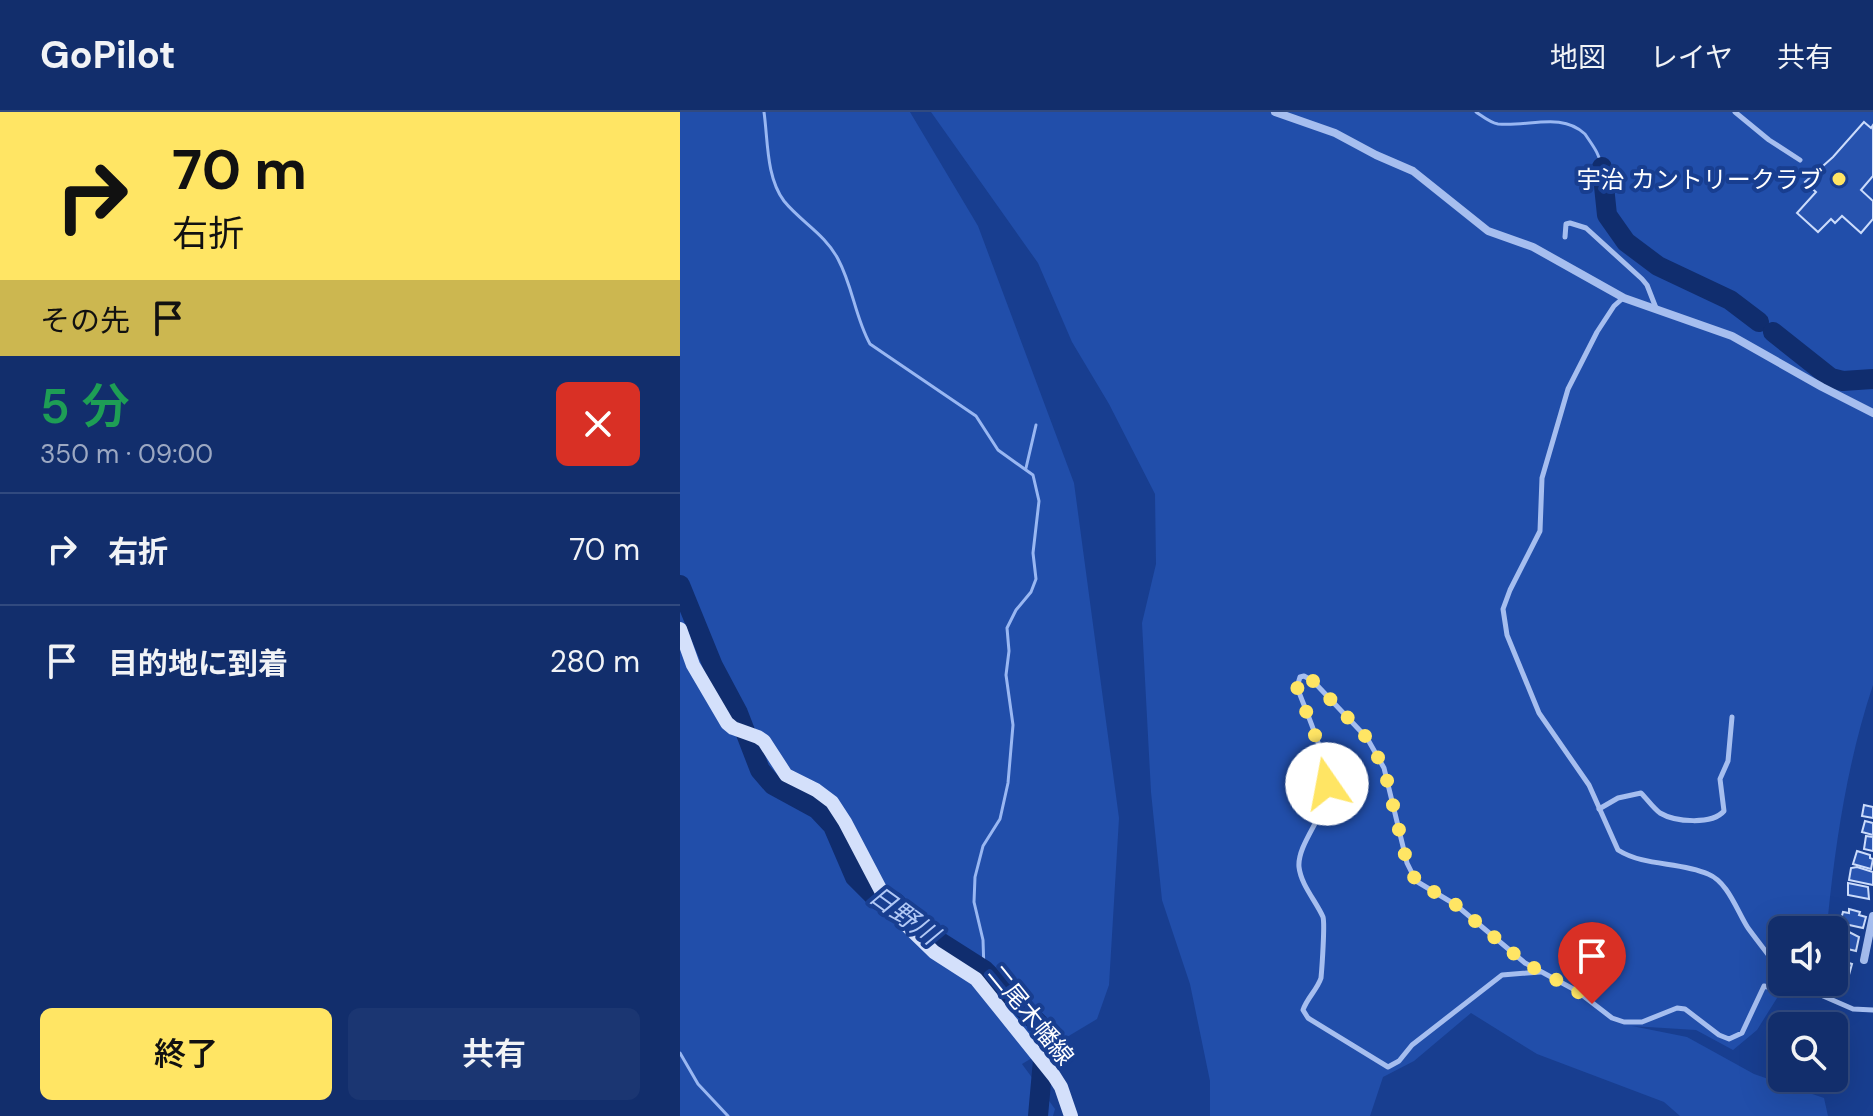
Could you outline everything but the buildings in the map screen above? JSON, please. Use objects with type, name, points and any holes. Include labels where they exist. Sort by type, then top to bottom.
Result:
[{"type":"main road","name":"二尾木幡線","points":[[680,629],[693,665],[727,723],[764,741],[786,775],[832,802],[886,899],[919,939],[976,979],[1054,1076],[1071,1116]]},
{"type":"street","points":[[1275,112],[1335,133],[1413,171],[1488,231],[1533,247],[1624,298],[1732,336],[1873,413]]},
{"type":"street","points":[[1864,960],[1873,916]]},
{"type":"lane","points":[[1735,112],[1800,160]]},
{"type":"lane","points":[[1565,237],[1566,224],[1586,228],[1647,285],[1657,311]]},
{"type":"lane","points":[[1624,298],[1614,306],[1597,332],[1568,389],[1542,478],[1540,531],[1503,609],[1507,635],[1539,713],[1589,785],[1618,850],[1656,864],[1688,868],[1713,876],[1768,954]]},
{"type":"lane","points":[[1540,972],[1502,975],[1388,1067],[1308,1018],[1303,1010],[1321,978],[1324,921],[1302,878],[1299,865],[1300,855],[1317,823],[1327,792],[1322,754],[1297,687],[1300,677],[1313,681],[1370,742],[1389,780],[1411,875],[1429,890],[1456,905],[1508,950],[1540,972],[1577,991],[1612,1018],[1642,1022],[1677,1008],[1685,1009],[1729,1039],[1742,1033],[1764,986],[1768,987]]},
{"type":"lane","points":[[1599,809],[1618,798],[1641,793],[1655,809],[1671,817],[1711,819],[1720,816],[1724,811],[1720,779],[1728,761],[1732,717]]},
{"type":"lane","points":[[1826,996],[1853,1009],[1873,1010]]},
{"type":"shaded area","points":[[680,112],[910,112],[978,226],[1074,483],[1119,818],[1109,985],[1097,1019],[1022,1064],[1055,1109],[1053,1116],[680,1116]]},
{"type":"shaded area","points":[[931,112],[1873,112],[1873,685],[1844,799],[1828,916],[1768,916],[1768,996],[1778,996],[1757,1030],[1733,1050],[1696,1030],[1632,1026],[1687,1037],[1768,1079],[1768,1092],[1806,1092],[1824,1098],[1828,1116],[1680,1116],[1664,1102],[1537,1054],[1471,1013],[1414,1061],[1383,1077],[1370,1116],[1210,1116],[1210,1081],[1190,984],[1162,900],[1151,792],[1142,623],[1156,564],[1155,494],[1109,404],[1072,342],[1038,263]]},
{"type":"waterway","points":[[764,112],[771,170],[778,191],[784,201],[833,250],[870,344],[976,416],[998,450],[1033,475],[1039,501],[1033,553],[1036,579],[1007,628],[1009,651],[1006,675],[1013,725],[1008,783],[1000,819],[983,846],[975,877],[974,902],[983,940],[984,970]]},
{"type":"waterway","points":[[1476,112],[1498,124],[1555,122],[1576,127],[1591,142],[1602,167]]},
{"type":"waterway","points":[[1602,167],[1607,215],[1626,242],[1658,266],[1730,300],[1759,322]]},
{"type":"waterway","points":[[1773,332],[1831,378],[1843,381],[1873,379]]},
{"type":"waterway","points":[[1026,468],[1036,425]]},
{"type":"waterway","name":"日野川","points":[[680,585],[713,666],[738,713],[760,770],[773,785],[817,809],[833,826],[855,877],[878,900],[895,902],[921,930],[984,970],[1039,1024],[1045,1038],[1038,1116]]},
{"type":"waterway","points":[[680,1053],[698,1084],[728,1116]]},
{"type":"place","name":"宇治 カントリークラブ","points":[[1839,179]]},
{"type":"route","points":[[1327,784],[1322,754],[1297,687],[1298,679],[1304,676],[1313,681],[1370,742],[1389,780],[1407,863],[1416,881],[1456,905],[1525,963],[1571,987],[1592,1004]]}]
